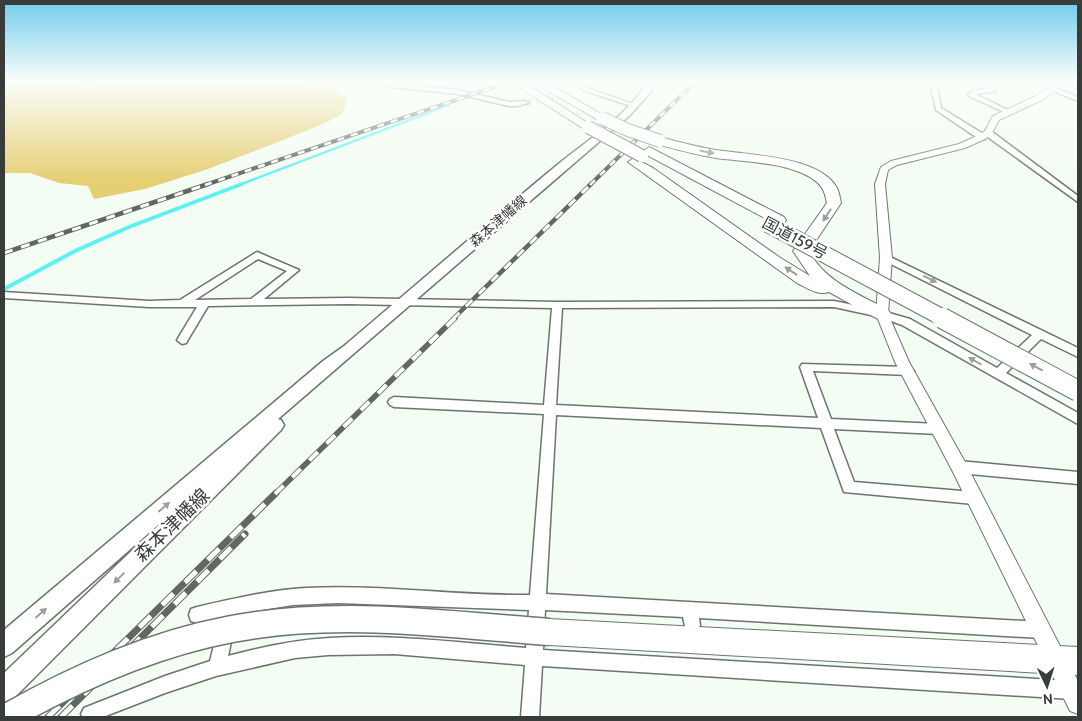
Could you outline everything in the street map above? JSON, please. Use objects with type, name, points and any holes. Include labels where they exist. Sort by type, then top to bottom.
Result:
[{"type":"highway","points":[[566,115],[572,118],[574,126],[592,124],[646,152],[718,154],[776,162],[808,171],[829,184],[835,194],[834,203],[802,251],[806,262],[817,277],[882,314]]},
{"type":"highway","name":"国道159号","points":[[579,115],[592,124],[1078,391]]},
{"type":"highway","points":[[646,152],[663,179],[768,256],[813,285],[882,314]]},
{"type":"highway","name":"国道159号","points":[[773,222],[895,278],[1078,376]]},
{"type":"highway","points":[[7,717],[79,680],[126,660],[219,632],[265,624],[332,620],[1067,661]]},
{"type":"main road","name":"森本津幡線","points":[[4,645],[623,115]]},
{"type":"main road","name":"森本津幡線","points":[[4,690],[335,366],[339,358]]},
{"type":"street","points":[[946,115],[985,135],[1078,200]]},
{"type":"street","points":[[90,714],[140,693],[217,667],[296,650],[369,645],[442,648],[534,658],[696,661],[1075,697],[1067,661],[1041,630],[959,467],[908,371],[882,314],[886,258],[880,184],[884,169],[894,162],[962,146],[985,135],[996,118],[1003,115]]},
{"type":"street","points":[[182,304],[257,255],[294,270],[253,303]]},
{"type":"street","points":[[886,258],[1078,353]]},
{"type":"street","points":[[4,295],[149,304],[348,301],[558,305],[834,304],[882,314],[906,322],[1078,419]]},
{"type":"street","points":[[182,340],[204,304]]},
{"type":"street","points":[[530,717],[558,305]]},
{"type":"street","points":[[998,374],[1040,334]]},
{"type":"street","points":[[908,371],[806,367],[849,488],[974,498]]},
{"type":"street","points":[[394,402],[938,429]]},
{"type":"street","points":[[959,467],[1078,478]]},
{"type":"street","points":[[197,615],[269,600],[306,596],[395,597],[523,604],[538,603],[691,617],[1041,630]]},
{"type":"street","points":[[217,667],[231,607]]},
{"type":"shaded area","points":[[4,115],[341,115],[325,123],[208,169],[145,189],[94,199],[88,186],[59,183],[30,173],[4,173]]},
{"type":"waterway","points":[[239,185],[424,115]]},
{"type":"waterway","points":[[4,289],[75,251],[129,227],[242,184]]},
{"type":"railway","points":[[205,185],[413,115]]},
{"type":"railway","points":[[590,185],[662,115]]},
{"type":"railway","points":[[4,253],[208,184]]},
{"type":"railway","points":[[453,319],[591,184]]},
{"type":"railway","points":[[275,494],[455,318]]},
{"type":"railway","points":[[48,717],[276,493]]},
{"type":"railway","points":[[61,717],[245,534]]}]
